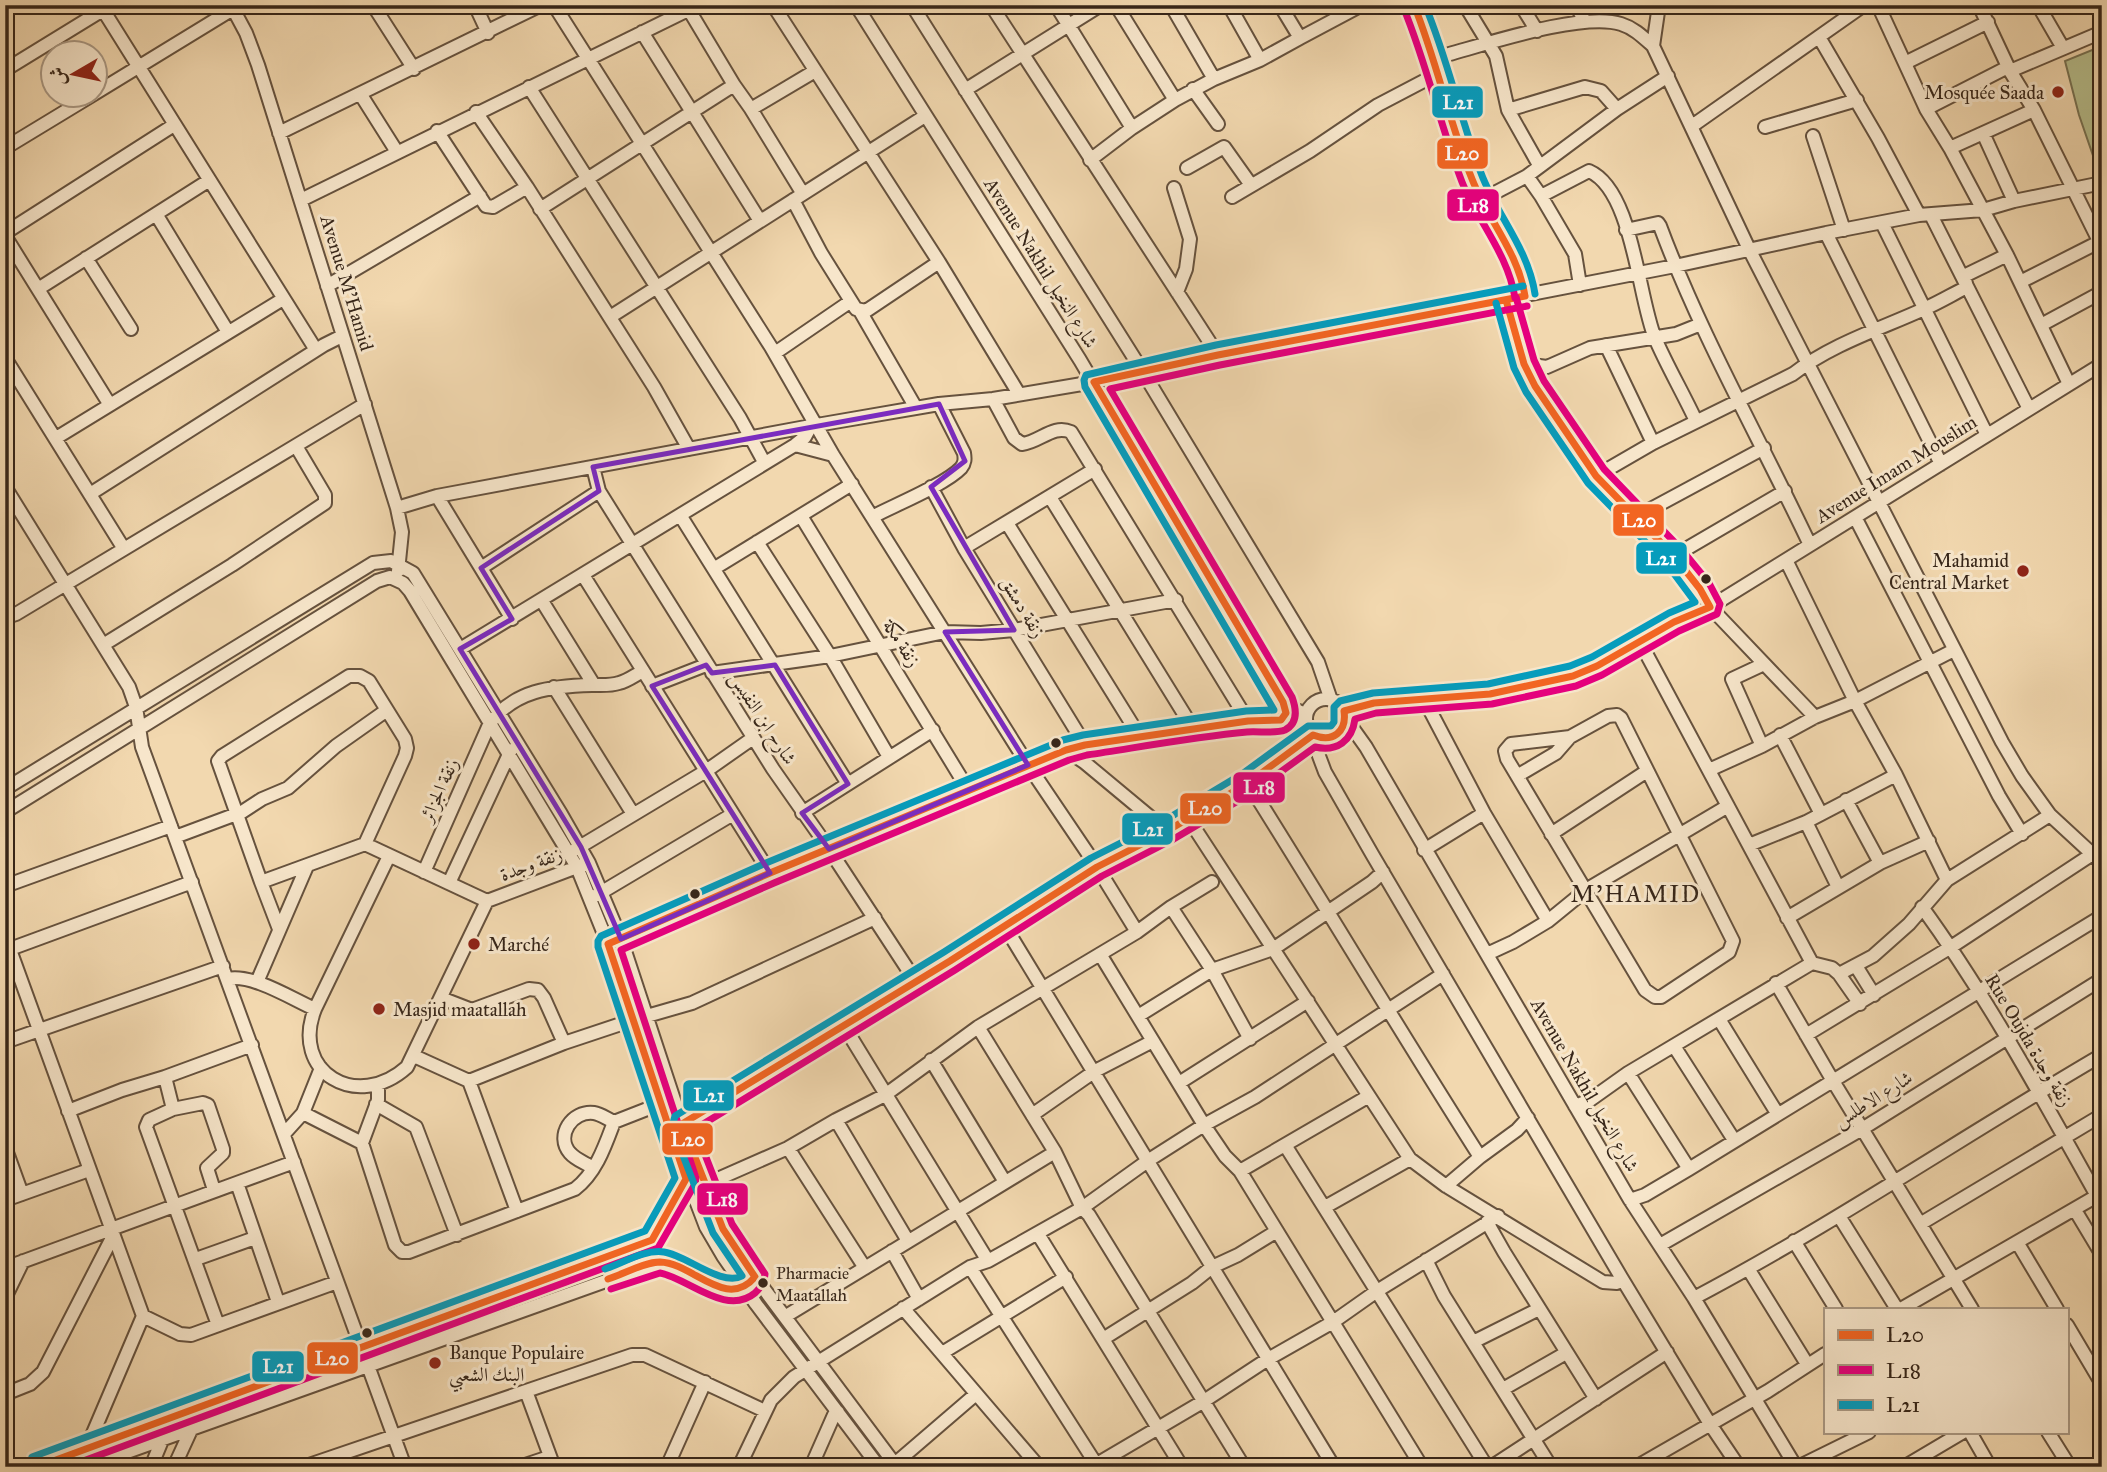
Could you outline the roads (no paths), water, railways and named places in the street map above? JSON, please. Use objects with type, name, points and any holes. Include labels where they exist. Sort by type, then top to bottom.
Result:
[{"type":"street","points":[[475,5],[488,33]]},
{"type":"street","points":[[279,134],[541,5]]},
{"type":"street","points":[[554,5],[775,354],[814,426],[874,516],[1028,765],[1137,932]]},
{"type":"street","points":[[773,5],[939,262],[1020,394]]},
{"type":"street","name":"Avenue Nakhil شارع النخيل","points":[[856,5],[1094,382],[1283,702]]},
{"type":"street","name":"Avenue Nakhil شارع النخيل","points":[[912,5],[1143,372],[1318,662],[1331,700]]},
{"type":"street","points":[[991,5],[1218,355]]},
{"type":"street","points":[[1056,5],[1132,128]]},
{"type":"street","points":[[965,90],[1101,5]]},
{"type":"street","points":[[1116,5],[1175,100]]},
{"type":"street","points":[[1171,5],[1214,79]]},
{"type":"street","points":[[1229,5],[1260,60]]},
{"type":"street","points":[[1280,5],[1300,38]]},
{"type":"street","points":[[1090,160],[1132,128],[1193,89],[1260,60],[1363,5]]},
{"type":"street","points":[[1414,5],[1435,58],[1471,178],[1518,262],[1525,296]]},
{"type":"street","points":[[1465,5],[1496,56],[1508,110],[1539,165]]},
{"type":"street","points":[[1521,5],[1537,31]]},
{"type":"street","points":[[1576,5],[1585,22]]},
{"type":"street","points":[[1653,46],[1659,5]]},
{"type":"street","points":[[1692,126],[1864,5]]},
{"type":"street","points":[[1878,5],[1926,109],[2007,255],[2069,384]]},
{"type":"street","points":[[1979,5],[2009,69],[2035,110],[2100,244],[2020,282]]},
{"type":"street","points":[[2038,5],[2063,48]]},
{"type":"street","points":[[5,70],[105,7],[208,181],[316,350]]},
{"type":"street","points":[[108,86],[232,7]]},
{"type":"street","name":"Avenue M'Hamid","points":[[232,7],[258,65],[397,508],[402,532],[396,578]]},
{"type":"street","points":[[378,7],[414,69]]},
{"type":"street","points":[[301,200],[437,131],[694,8],[798,197],[821,253],[856,309],[860,311],[916,408]]},
{"type":"street","points":[[1435,58],[1537,31],[1585,22],[1622,24],[1653,46],[1749,249],[2009,753],[2050,815],[2098,858],[1806,1035]]},
{"type":"street","points":[[1905,63],[1988,22]]},
{"type":"street","points":[[642,32],[760,221]]},
{"type":"street","points":[[1926,109],[2009,69],[2102,32]]},
{"type":"street","points":[[1819,37],[1967,286],[2029,409]]},
{"type":"street","points":[[751,109],[815,71]]},
{"type":"street","points":[[1232,197],[1310,151],[1378,105],[1439,74]]},
{"type":"street","points":[[1481,200],[1527,176],[1617,109],[1668,76]]},
{"type":"street","points":[[540,209],[734,85]]},
{"type":"street","points":[[528,87],[740,418],[764,461]]},
{"type":"street","points":[[1508,110],[1585,87],[1601,91],[1617,109]]},
{"type":"street","points":[[1193,89],[1217,124]]},
{"type":"street","points":[[361,94],[397,152]]},
{"type":"street","points":[[1765,127],[1857,100]]},
{"type":"street","points":[[5,148],[71,108]]},
{"type":"street","points":[[1950,148],[2035,110]]},
{"type":"street","points":[[476,112],[610,317],[678,426],[689,449]]},
{"type":"street","points":[[610,317],[925,116]]},
{"type":"street","points":[[110,405],[5,234],[174,125]]},
{"type":"street","points":[[437,131],[486,206],[493,207],[527,187]]},
{"type":"street","points":[[1983,133],[2014,201]]},
{"type":"street","points":[[1813,136],[1844,230]]},
{"type":"street","points":[[1187,169],[1224,146],[1251,185]]},
{"type":"street","points":[[1541,196],[1588,171],[1597,174],[1612,193],[1640,272],[1654,336],[1696,421]]},
{"type":"street","points":[[1527,176],[1575,254],[1580,285]]},
{"type":"street","points":[[38,289],[208,181]]},
{"type":"street","points":[[397,508],[437,496],[814,426],[939,404],[993,399],[1094,382],[1218,355],[1675,266],[1826,233],[1925,215],[1983,210],[2102,183]]},
{"type":"street","points":[[1174,188],[1190,239],[1186,269],[1177,292]]},
{"type":"street","points":[[327,286],[480,196]]},
{"type":"street","points":[[156,214],[228,332]]},
{"type":"street","points":[[1626,230],[1658,223],[1701,324],[1810,545]]},
{"type":"street","points":[[1882,223],[1987,435]]},
{"type":"street","points":[[1826,233],[1941,464]]},
{"type":"street","points":[[1967,286],[1964,276],[2007,255]]},
{"type":"street","points":[[86,258],[131,329]]},
{"type":"street","points":[[860,311],[866,311],[939,262]]},
{"type":"street","points":[[1596,476],[1653,443],[1793,373],[1807,363],[1874,329],[1925,309],[1967,286]]},
{"type":"street","points":[[2041,325],[2102,292]]},
{"type":"street","points":[[55,438],[283,299]]},
{"type":"street","points":[[1506,300],[1524,363],[1535,386],[1596,476],[1674,556],[1700,589],[1710,607],[1815,718]]},
{"type":"street","points":[[775,354],[851,301]]},
{"type":"street","points":[[1524,363],[1547,367],[1590,348],[1676,334],[1701,324]]},
{"type":"street","points":[[90,494],[342,336]]},
{"type":"street","points":[[1606,345],[1653,443]]},
{"type":"street","points":[[5,358],[124,549]]},
{"type":"street","name":"Avenue Imam Mouslim","points":[[1345,715],[1374,703],[1490,694],[1543,684],[1597,666],[1674,622],[1710,607],[2102,364]]},
{"type":"street","points":[[993,399],[1014,438],[1022,443],[1030,443],[1054,431],[1064,429],[1071,432],[1248,721]]},
{"type":"street","points":[[5,614],[16,614],[365,404]]},
{"type":"street","points":[[874,516],[955,473],[965,461],[959,439],[939,404]]},
{"type":"street","points":[[460,649],[632,546],[764,461],[795,445],[814,426]]},
{"type":"street","points":[[795,445],[833,454]]},
{"type":"street","points":[[103,645],[232,565],[325,503],[325,495],[296,446]]},
{"type":"street","points":[[1636,517],[1764,448]]},
{"type":"street","name":"شارح ابن النفيس","points":[[593,467],[599,491],[709,669],[916,982]]},
{"type":"street","points":[[964,548],[1095,469]]},
{"type":"street","points":[[715,568],[852,484]]},
{"type":"street","points":[[5,487],[129,687],[136,707],[142,747],[405,1467]]},
{"type":"street","name":"زنقة دمشق","points":[[930,487],[964,548],[1085,745]]},
{"type":"street","points":[[481,568],[599,491]]},
{"type":"street","points":[[1674,556],[1785,491]]},
{"type":"street","points":[[437,496],[512,619]]},
{"type":"street","points":[[1050,497],[1194,730]]},
{"type":"street","points":[[680,515],[848,784]]},
{"type":"street","name":"زنقة مكة","points":[[800,516],[969,791]]},
{"type":"street","points":[[1855,517],[1999,796],[2022,834]]},
{"type":"street","points":[[1007,523],[1140,737]]},
{"type":"street","points":[[757,542],[830,656],[889,757]]},
{"type":"street","points":[[1786,560],[1947,880]]},
{"type":"street","points":[[5,789],[373,563],[385,561],[399,564],[412,573],[421,585],[516,741],[621,939],[704,1185],[723,1229],[755,1277],[894,1466],[976,1394]]},
{"type":"street","points":[[583,575],[769,873]]},
{"type":"street","points":[[5,812],[377,581],[396,578],[410,591],[508,755],[575,850]]},
{"type":"street","points":[[653,685],[709,669],[775,665],[945,632],[1014,630],[1176,600]]},
{"type":"street","points":[[542,601],[594,685]]},
{"type":"street","points":[[1640,642],[1812,963]]},
{"type":"street","points":[[1709,770],[1855,701],[1954,650]]},
{"type":"street","points":[[1762,746],[1732,679],[1764,664]]},
{"type":"street","points":[[498,711],[511,701],[554,687],[623,682],[643,671]]},
{"type":"street","points":[[261,882],[365,844],[407,748],[405,739],[369,681],[360,676],[349,677],[222,756],[218,765],[236,815],[261,882],[279,929]]},
{"type":"street","points":[[554,687],[633,814]]},
{"type":"street","points":[[1424,699],[1484,813],[1548,921]]},
{"type":"street","points":[[1331,700],[1339,704],[1345,715],[1342,732],[1335,737],[1326,739],[1315,736],[1308,729],[1306,717],[1316,702],[1331,700]]},
{"type":"street","points":[[1283,702],[1306,717]]},
{"type":"street","points":[[1281,720],[1286,713],[1283,702]]},
{"type":"street","points":[[5,886],[173,832],[236,815],[262,799],[288,788],[336,746],[387,710]]},
{"type":"street","name":"زنقة الجزائر","points":[[424,872],[489,725],[498,711]]},
{"type":"street","name":"Avenue Nakhil شارع النخيل","points":[[1345,715],[1630,1200],[1661,1245],[1670,1264],[1694,1298],[1797,1467]]},
{"type":"street","points":[[1517,776],[1556,753],[1570,737],[1608,716],[1617,715],[1621,718],[1733,941],[1729,952],[1661,997],[1656,998],[1645,990],[1551,834],[1507,759],[1507,747],[1511,744],[1570,737]]},
{"type":"street","points":[[608,944],[769,873],[1066,750],[1248,721],[1306,717]]},
{"type":"street","points":[[803,813],[933,730]]},
{"type":"street","points":[[1780,735],[1821,814]]},
{"type":"street","points":[[669,1130],[844,1027],[1097,867],[1167,831],[1248,783],[1315,736]]},
{"type":"street","points":[[1315,736],[1318,756],[1325,772],[1383,872],[1621,1277],[1739,1467]]},
{"type":"street","points":[[575,850],[706,771],[753,738]]},
{"type":"street","points":[[449,883],[516,741]]},
{"type":"street","points":[[1066,750],[1167,831]]},
{"type":"street","points":[[1551,834],[1647,771]]},
{"type":"street","points":[[1749,845],[1806,822],[1896,775]]},
{"type":"street","points":[[1248,783],[1480,1157]]},
{"type":"street","points":[[1846,800],[1880,863]]},
{"type":"street","points":[[1487,954],[1548,921],[1586,890],[1728,806]]},
{"type":"street","points":[[1424,850],[1484,813]]},
{"type":"street","points":[[596,895],[733,814]]},
{"type":"street","points":[[1839,974],[1873,956],[1909,924],[1947,880],[2050,815]]},
{"type":"street","points":[[1188,818],[1410,1159],[1493,1219],[1603,1282],[1617,1283],[1621,1277]]},
{"type":"street","points":[[1806,822],[1838,887]]},
{"type":"street","points":[[1787,918],[1880,863],[1929,841]]},
{"type":"street","points":[[365,844],[487,901],[414,1056],[400,1074],[378,1086],[362,1088],[345,1085],[321,1068],[309,1043],[309,1027],[315,1009],[389,856]]},
{"type":"street","name":"زنقة وجدة","points":[[487,901],[583,865]]},
{"type":"street","points":[[257,982],[307,866]]},
{"type":"street","points":[[1138,1016],[1212,970],[1273,949],[1383,872]]},
{"type":"street","points":[[10,949],[192,882]]},
{"type":"street","points":[[704,1185],[788,1148],[836,1119],[885,1095],[978,1027],[1137,932],[1171,906],[1212,882]]},
{"type":"street","points":[[596,895],[608,944],[660,1104],[706,1227],[744,1287],[879,1467]]},
{"type":"street","points":[[1171,906],[1212,970],[1250,1039]]},
{"type":"street","name":"Rue Oujda زنقة وجدة","points":[[1922,907],[1951,947],[2099,1195]]},
{"type":"street","points":[[1630,1200],[1645,1195],[1689,1169],[2102,916]]},
{"type":"street","points":[[469,1081],[564,1043],[692,1003],[875,918]]},
{"type":"street","points":[[1004,925],[1334,1467]]},
{"type":"street","points":[[5,936],[143,1316],[85,1449],[86,1466],[659,1262],[733,1290],[744,1287],[755,1277]]},
{"type":"street","points":[[1100,954],[1204,1125],[1225,1156],[1240,1171],[1422,1467]]},
{"type":"street","points":[[1575,1106],[1590,1100],[1628,1073],[1812,963],[1832,968],[1860,1004]]},
{"type":"street","points":[[1856,966],[1874,995]]},
{"type":"street","points":[[5,1042],[225,973],[257,982],[315,1009]]},
{"type":"street","points":[[739,1467],[765,1411],[780,1389],[805,1368],[970,1267],[988,1261],[1083,1208],[1149,1160],[1255,1097],[1443,974]]},
{"type":"street","name":"شارع الاطلس","points":[[1661,1245],[1862,1129],[2102,979]]},
{"type":"street","points":[[1776,983],[1971,1308]]},
{"type":"street","points":[[441,998],[472,1010],[529,989],[538,990],[564,1043]]},
{"type":"street","points":[[1179,1083],[1308,1001]]},
{"type":"street","points":[[1720,1019],[1777,1113]]},
{"type":"street","points":[[844,1027],[988,1261]]},
{"type":"street","points":[[978,1027],[1055,1152],[1083,1208],[1244,1467]]},
{"type":"street","points":[[1032,1115],[1095,1071],[1153,1041]]},
{"type":"street","points":[[68,1111],[252,1045]]},
{"type":"street","points":[[1674,1046],[1734,1140]]},
{"type":"street","points":[[1694,1298],[1748,1270],[1839,1216],[2102,1055]]},
{"type":"street","points":[[414,1056],[469,1081],[517,1211]]},
{"type":"street","points":[[932,1060],[1005,1182]]},
{"type":"street","points":[[284,1133],[303,1113],[321,1068]]},
{"type":"street","points":[[1628,1073],[1689,1169]]},
{"type":"street","points":[[165,1077],[173,1109]]},
{"type":"street","points":[[378,1086],[376,1104],[362,1143],[398,1249],[409,1252],[575,1189],[593,1168],[605,1147],[614,1122]]},
{"type":"street","points":[[1240,1171],[1369,1096]]},
{"type":"street","points":[[214,1190],[207,1168],[223,1153],[223,1149],[208,1105],[203,1103],[173,1109],[149,1120],[146,1127],[218,1325]]},
{"type":"street","points":[[376,1104],[416,1127],[457,1235]]},
{"type":"street","points":[[593,1168],[568,1151],[564,1138],[568,1125],[576,1116],[594,1113],[614,1122],[660,1104]]},
{"type":"street","points":[[303,1113],[362,1143]]},
{"type":"street","points":[[1920,1224],[2102,1115]]},
{"type":"street","points":[[1446,1186],[1517,1130],[1528,1118]]},
{"type":"street","points":[[836,1119],[908,1241]]},
{"type":"street","points":[[1285,1145],[1489,1467],[1667,1352]]},
{"type":"street","points":[[5,1147],[22,1194]]},
{"type":"street","points":[[788,1148],[865,1268]]},
{"type":"street","points":[[786,1316],[1055,1152]]},
{"type":"street","points":[[1325,1207],[1410,1159]]},
{"type":"street","points":[[5,1268],[112,1233],[214,1190],[294,1162]]},
{"type":"street","points":[[36,1467],[652,1240],[686,1179],[698,1169]]},
{"type":"street","points":[[5,1200],[89,1170]]},
{"type":"street","points":[[237,1183],[278,1302]]},
{"type":"street","points":[[1901,1308],[2099,1195]]},
{"type":"street","points":[[2075,1210],[2102,1255]]},
{"type":"street","points":[[1839,1216],[1898,1308]]},
{"type":"street","points":[[970,1267],[1094,1465],[1159,1429],[1268,1359],[1333,1322],[1377,1291],[1493,1219]]},
{"type":"street","points":[[1493,1219],[1539,1309],[1596,1399]]},
{"type":"street","points":[[1103,1339],[1192,1283],[1212,1267],[1277,1231]]},
{"type":"street","points":[[5,1394],[30,1384],[43,1372],[112,1233]]},
{"type":"street","points":[[1038,1234],[1182,1467]]},
{"type":"street","points":[[196,1259],[255,1238]]},
{"type":"street","points":[[652,1240],[659,1262]]},
{"type":"street","points":[[1794,1241],[1835,1308]]},
{"type":"street","points":[[2017,1242],[2056,1308]]},
{"type":"street","points":[[892,1251],[919,1298]]},
{"type":"street","points":[[1426,1260],[1444,1296],[1551,1467]]},
{"type":"street","points":[[5,1298],[23,1261]]},
{"type":"street","points":[[1748,1270],[1807,1364]]},
{"type":"street","points":[[942,1353],[1066,1277]]},
{"type":"street","points":[[143,1316],[186,1335],[337,1282]]},
{"type":"street","points":[[903,1308],[1039,1467]]},
{"type":"street","points":[[1473,1342],[1539,1309]]},
{"type":"street","points":[[2068,1327],[2102,1384]]},
{"type":"street","points":[[1503,1389],[1566,1353]]},
{"type":"street","points":[[303,1467],[632,1355],[645,1355],[765,1411]]},
{"type":"street","points":[[1636,1467],[1755,1399],[1824,1355]]},
{"type":"street","points":[[667,1467],[705,1382]]},
{"type":"street","points":[[519,1467],[552,1462],[526,1391]]},
{"type":"street","points":[[174,1467],[191,1430],[197,1407]]},
{"type":"street","points":[[811,1467],[834,1415],[838,1412]]},
{"type":"street","points":[[151,1467],[168,1426],[168,1417]]},
{"type":"street","points":[[1797,1467],[1865,1434]]},
{"type":"street","points":[[1903,1467],[1960,1434]]},
{"type":"street","points":[[1971,1434],[1990,1467]]},
{"type":"street","points":[[2049,1434],[2070,1467]]},
{"type":"place","name":"Mosquée Saada","points":[[2058,92]]},
{"type":"place","name":"Mahamid Central Market","points":[[2023,571]]},
{"type":"place","name":"Marché","points":[[474,944]]},
{"type":"place","name":"Masjid maatallah","points":[[379,1009]]},
{"type":"place","name":"Pharmacie Maatallah","points":[[763,1283]]},
{"type":"place","name":"Banque Populaire البنك الشعبي","points":[[435,1363]]},
{"type":"district","name":"M'HAMID","points":[[1636,894]]}]
